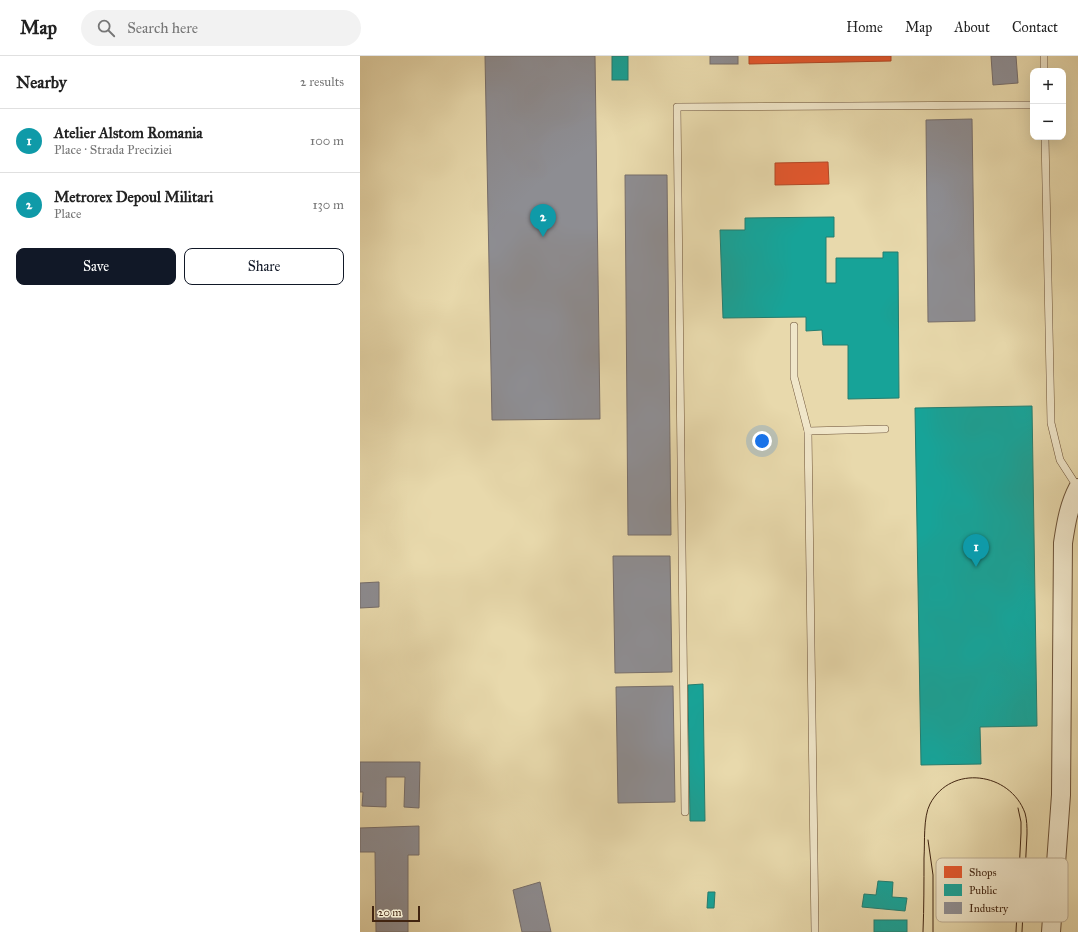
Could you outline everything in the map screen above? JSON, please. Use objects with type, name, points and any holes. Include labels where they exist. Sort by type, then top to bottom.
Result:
[{"type":"street","points":[[1056,858],[1061,795],[1062,752],[1063,542],[1066,521],[1071,503],[1078,488]]},
{"type":"street","points":[[1051,932],[1052,922]]},
{"type":"lane","points":[[1044,56],[1044,68]]},
{"type":"lane","points":[[685,812],[677,107],[1030,105]]},
{"type":"lane","points":[[1045,140],[1051,423],[1060,460],[1078,488]]},
{"type":"lane","points":[[794,326],[794,377],[808,432],[815,932]]},
{"type":"lane","points":[[808,432],[884,429]]},
{"type":"building: Shops","points":[[749,56],[891,56],[891,61],[749,64]]},
{"type":"building: Shops","points":[[828,162],[829,184],[775,185],[775,163]]},
{"type":"building: Public","points":[[612,56],[628,56],[628,80],[612,80]]},
{"type":"building: Public","points":[[834,217],[834,237],[826,237],[826,283],[836,283],[836,258],[883,258],[883,252],[898,252],[899,398],[848,399],[848,345],[823,345],[822,330],[806,331],[806,317],[723,318],[720,230],[745,230],[745,218]]},
{"type":"building: Public","points":[[1032,406],[1037,726],[980,727],[981,764],[921,765],[915,408]]},
{"type":"building: Public","points":[[703,684],[705,821],[690,821],[688,685]]},
{"type":"building: Public","points":[[878,881],[893,882],[892,897],[907,898],[905,911],[862,907],[864,894],[876,895]]},
{"type":"building: Public","points":[[708,892],[715,892],[714,908],[707,908]]},
{"type":"building: Public","points":[[874,920],[907,920],[907,932],[874,932]]},
{"type":"building: Industry","points":[[485,56],[595,56],[600,419],[492,420]]},
{"type":"building: Industry","points":[[710,56],[738,56],[738,64],[710,64]]},
{"type":"building: Industry","points":[[991,56],[1016,56],[1018,83],[993,85]]},
{"type":"building: Industry","points":[[972,119],[975,321],[928,322],[926,120]]},
{"type":"building: Industry","points":[[625,175],[667,175],[671,535],[628,535]]},
{"type":"building: Industry","points":[[613,556],[670,556],[672,672],[615,673]]},
{"type":"building: Industry","points":[[379,582],[379,607],[360,608],[360,583]]},
{"type":"building: Industry","points":[[673,686],[675,802],[618,803],[616,687]]},
{"type":"building: Industry","points":[[360,762],[420,762],[419,808],[404,807],[405,777],[386,777],[386,807],[362,806],[363,792],[360,792]]},
{"type":"building: Industry","points":[[419,826],[419,855],[408,855],[408,932],[376,932],[375,852],[360,852],[360,828]]},
{"type":"building: Industry","points":[[540,882],[551,932],[522,932],[513,890]]},
{"type":"tram line","points":[[923,932],[926,816],[930,804],[939,791],[952,783],[965,778],[980,778],[994,782],[1007,789],[1017,799],[1025,813],[1027,821],[1026,858]]},
{"type":"tram line","points":[[1018,808],[1021,822],[1020,858]]},
{"type":"tram line","points":[[928,840],[933,875],[933,932]]},
{"type":"tram line","points":[[1016,932],[1017,922]]},
{"type":"tram line","points":[[1022,932],[1023,922]]},
{"type":"place","name":"Metrorex Depoul Militari","points":[[543,237]]},
{"type":"place","name":"Atelier Alstom Romania","points":[[976,567]]}]
